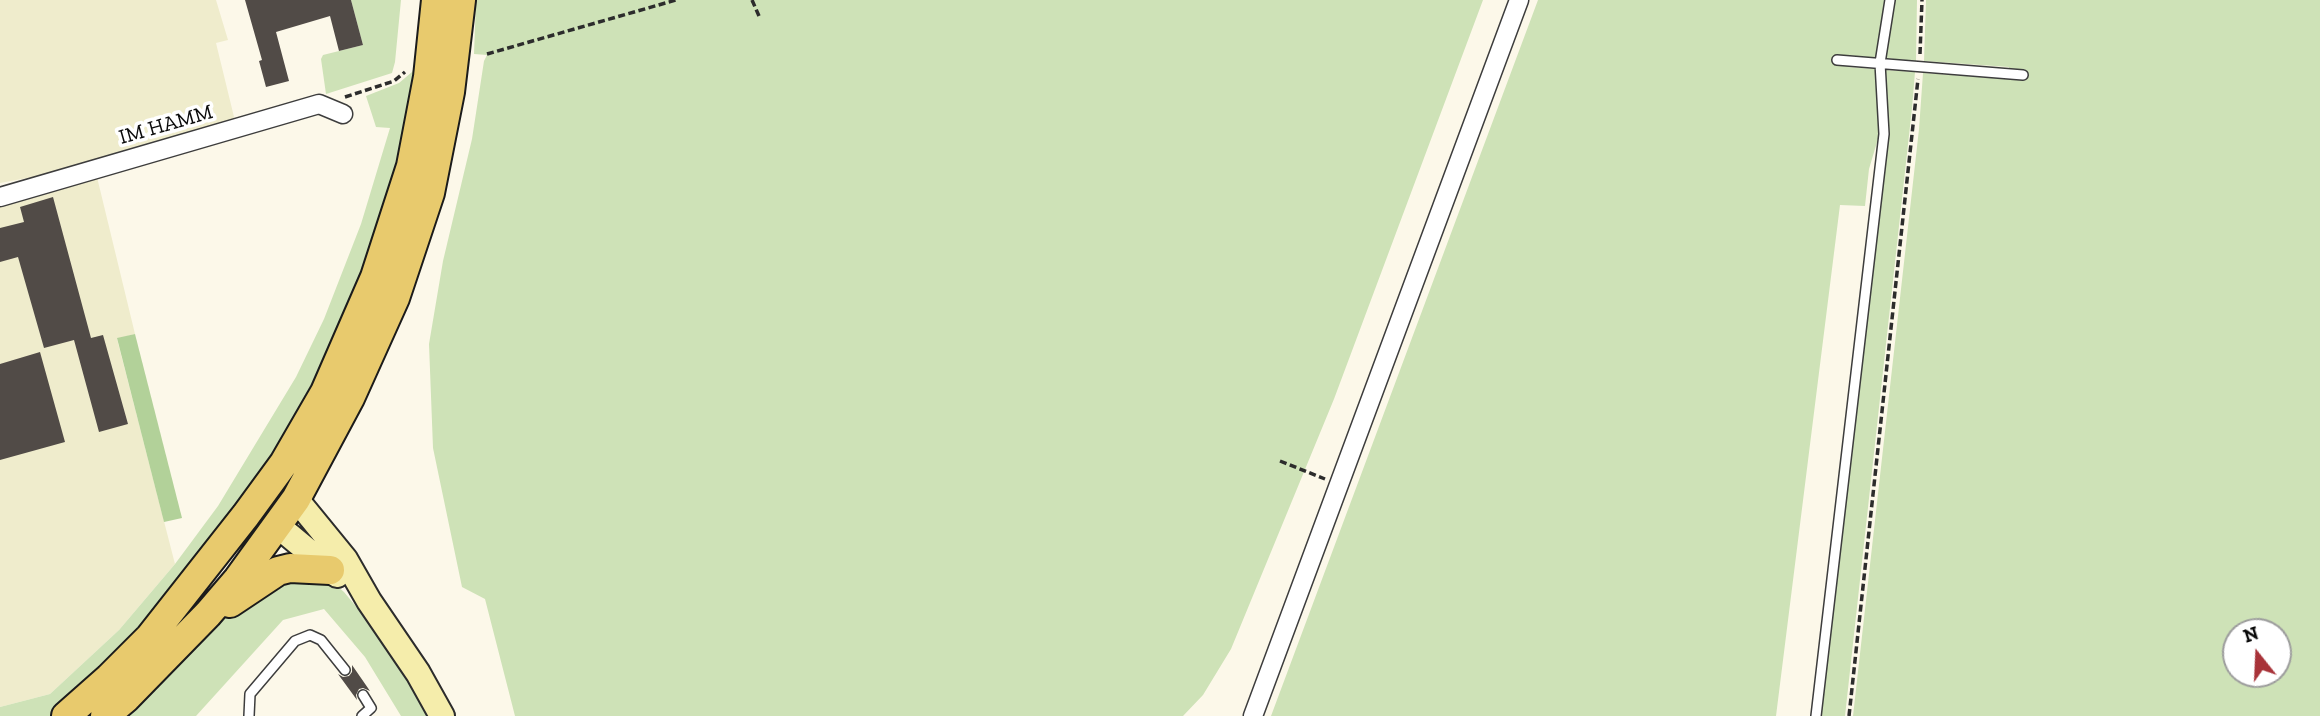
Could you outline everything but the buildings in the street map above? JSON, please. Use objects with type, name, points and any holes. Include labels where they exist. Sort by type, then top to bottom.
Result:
[{"type":"main road","points":[[66,716],[150,637],[246,515],[284,463],[306,427],[338,364],[375,277],[411,166],[428,77],[436,0]]},
{"type":"main road","points":[[105,716],[208,614],[282,509],[372,354],[395,298],[430,193],[450,92],[461,0]]},
{"type":"main road","points":[[282,509],[284,463]]},
{"type":"main road","points":[[246,515],[282,509]]},
{"type":"main road","points":[[208,614],[236,600],[278,570],[330,570]]},
{"type":"street","points":[[1253,716],[1519,0]]},
{"type":"street","points":[[319,104],[343,114]]},
{"type":"street","name":"IM HAMM","points":[[0,197],[319,104]]},
{"type":"street","points":[[282,509],[330,570],[369,601]]},
{"type":"street","points":[[282,509],[345,559],[369,601],[418,673],[442,716]]},
{"type":"lane","points":[[1816,716],[1884,134],[1880,63],[1890,0]]},
{"type":"lane","points":[[1837,60],[2023,75]]},
{"type":"lane","points":[[249,716],[250,694],[295,641],[310,635],[321,640],[345,670]]},
{"type":"lane","points":[[362,716],[371,708],[363,695]]},
{"type":"path","points":[[487,54],[676,0]]},
{"type":"path","points":[[752,0],[759,16]]},
{"type":"path","points":[[1849,716],[1919,66],[1922,0]]},
{"type":"path","points":[[319,104],[394,80],[408,69]]},
{"type":"path","points":[[1280,461],[1340,486]]},
{"type":"shaded area","points":[[0,0],[216,0],[228,40],[216,43],[235,121],[54,173],[0,183]]},
{"type":"shaded area","points":[[96,173],[135,334],[117,339],[175,564],[119,630],[50,694],[0,707],[0,202]]},
{"type":"green space","points":[[351,0],[401,0],[395,62],[392,73],[326,94],[321,59],[323,55],[363,45]]},
{"type":"green space","points":[[476,0],[1483,0],[1334,399],[1231,649],[1203,695],[1183,716],[515,716],[485,599],[462,587],[433,448],[429,344],[443,261],[472,139],[487,55],[474,54]]},
{"type":"green space","points":[[1538,0],[1886,0],[1876,58],[1848,55],[1848,67],[1875,69],[1880,132],[1869,169],[1865,206],[1840,205],[1776,716],[1271,716]]},
{"type":"green space","points":[[1894,0],[1917,0],[1916,61],[1885,58]]},
{"type":"green space","points":[[1926,0],[2320,0],[2320,716],[1853,716],[1923,73],[2009,79],[2009,67],[1924,61]]},
{"type":"green space","points":[[417,60],[401,159],[370,251],[315,378],[270,458],[149,620],[112,658],[50,716],[0,716],[0,707],[50,694],[119,630],[175,564],[218,506],[296,377],[324,319],[361,224],[390,128],[376,127],[366,96],[399,83],[412,72]]},
{"type":"green space","points":[[1884,70],[1915,72],[1912,108],[1845,716],[1820,716],[1880,214],[1887,136]]},
{"type":"green space","points":[[135,334],[182,518],[164,522],[117,338]]},
{"type":"green space","points":[[288,576],[336,585],[344,592],[379,634],[424,706],[426,716],[401,716],[365,657],[324,609],[283,620],[196,716],[119,716],[216,620]]}]
